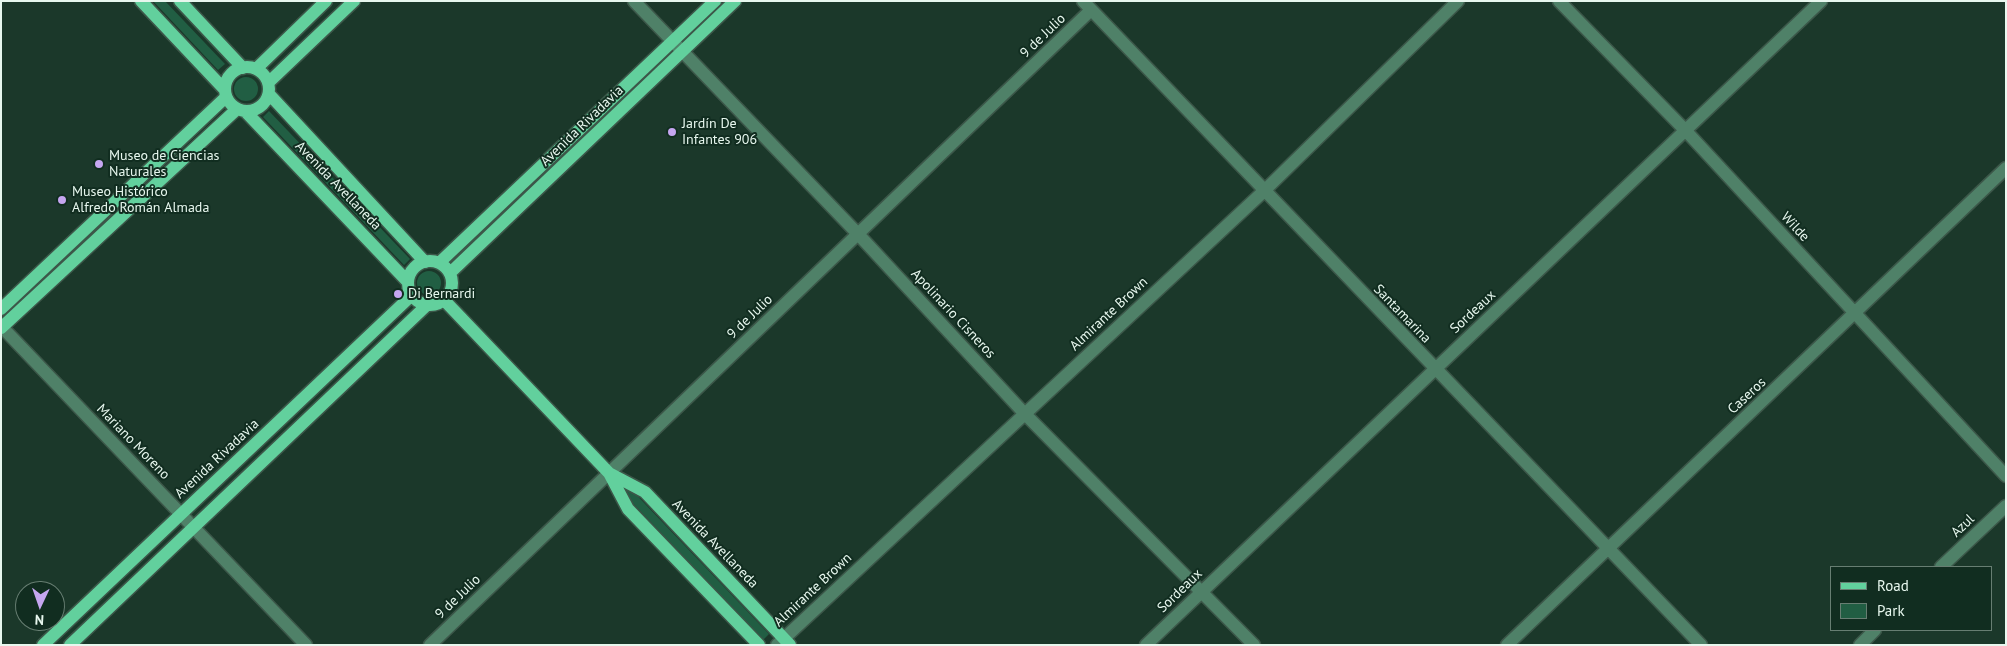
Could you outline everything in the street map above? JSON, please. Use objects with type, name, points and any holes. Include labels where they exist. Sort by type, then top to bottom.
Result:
[{"type":"main road","points":[[141,1],[241,110]]},
{"type":"main road","points":[[180,1],[268,88]]},
{"type":"main road","points":[[2,327],[241,110],[260,107],[268,88],[354,1]]},
{"type":"main road","name":"Avenida Rivadavia","points":[[439,263],[715,1]]},
{"type":"main road","name":"Avenida Rivadavia","points":[[450,273],[734,1]]},
{"type":"main road","points":[[1,309],[226,93],[230,75],[250,69],[322,6],[330,24]]},
{"type":"main road","name":"Avenida Avellaneda","points":[[268,88],[425,262]]},
{"type":"main road","name":"Avenida Avellaneda","points":[[241,110],[408,282]]},
{"type":"main road","points":[[70,645],[427,305],[444,300],[452,287],[450,273],[439,263],[425,262],[415,267],[408,282],[412,295],[419,302],[427,305]]},
{"type":"main road","name":"Avenida Rivadavia","points":[[43,645],[412,295]]},
{"type":"main road","name":"Avenida Avellaneda","points":[[444,300],[609,473],[628,509],[760,645]]},
{"type":"main road","name":"Avenida Avellaneda","points":[[609,473],[645,492],[784,643]]},
{"type":"street","name":"Apolinario Cisneros","points":[[634,1],[858,234],[1024,413],[1254,645]]},
{"type":"street","name":"Almirante Brown","points":[[784,643],[1024,413],[1264,192],[1458,1]]},
{"type":"street","name":"Wilde","points":[[1559,1],[1686,131],[2006,476]]},
{"type":"street","name":"Sordeaux","points":[[1146,645],[1821,1]]},
{"type":"street","name":"Santamarina","points":[[1087,6],[1701,645]]},
{"type":"street","name":"9 de Julio","points":[[430,645],[858,234],[1087,6]]},
{"type":"street","name":"Caseros","points":[[1507,645],[2006,168]]},
{"type":"street","name":"Mariano Moreno","points":[[2,327],[306,645]]},
{"type":"street","name":"Azul","points":[[1942,566],[2006,506]]},
{"type":"street","points":[[1860,645],[1874,631]]},
{"type":"green space","points":[[153,1],[165,1],[225,64],[218,70]]},
{"type":"green space","points":[[246,77],[251,78],[257,84],[257,94],[251,100],[246,101],[241,100],[235,94],[234,89],[235,84],[241,78]]},
{"type":"green space","points":[[269,111],[410,259],[404,265],[263,117]]},
{"type":"green space","points":[[429,271],[434,272],[440,278],[440,288],[434,294],[429,295],[424,294],[418,288],[417,283],[418,278],[424,272]]},
{"type":"green space","points":[[628,486],[769,634],[763,640],[622,492]]},
{"type":"place","name":"Jardín De Infantes 906","points":[[672,132]]},
{"type":"place","name":"Museo de Ciencias Naturales","points":[[99,164]]},
{"type":"place","name":"Museo Histórico Alfredo Román Almada","points":[[62,200]]},
{"type":"place","name":"Di Bernardi","points":[[398,294]]}]
